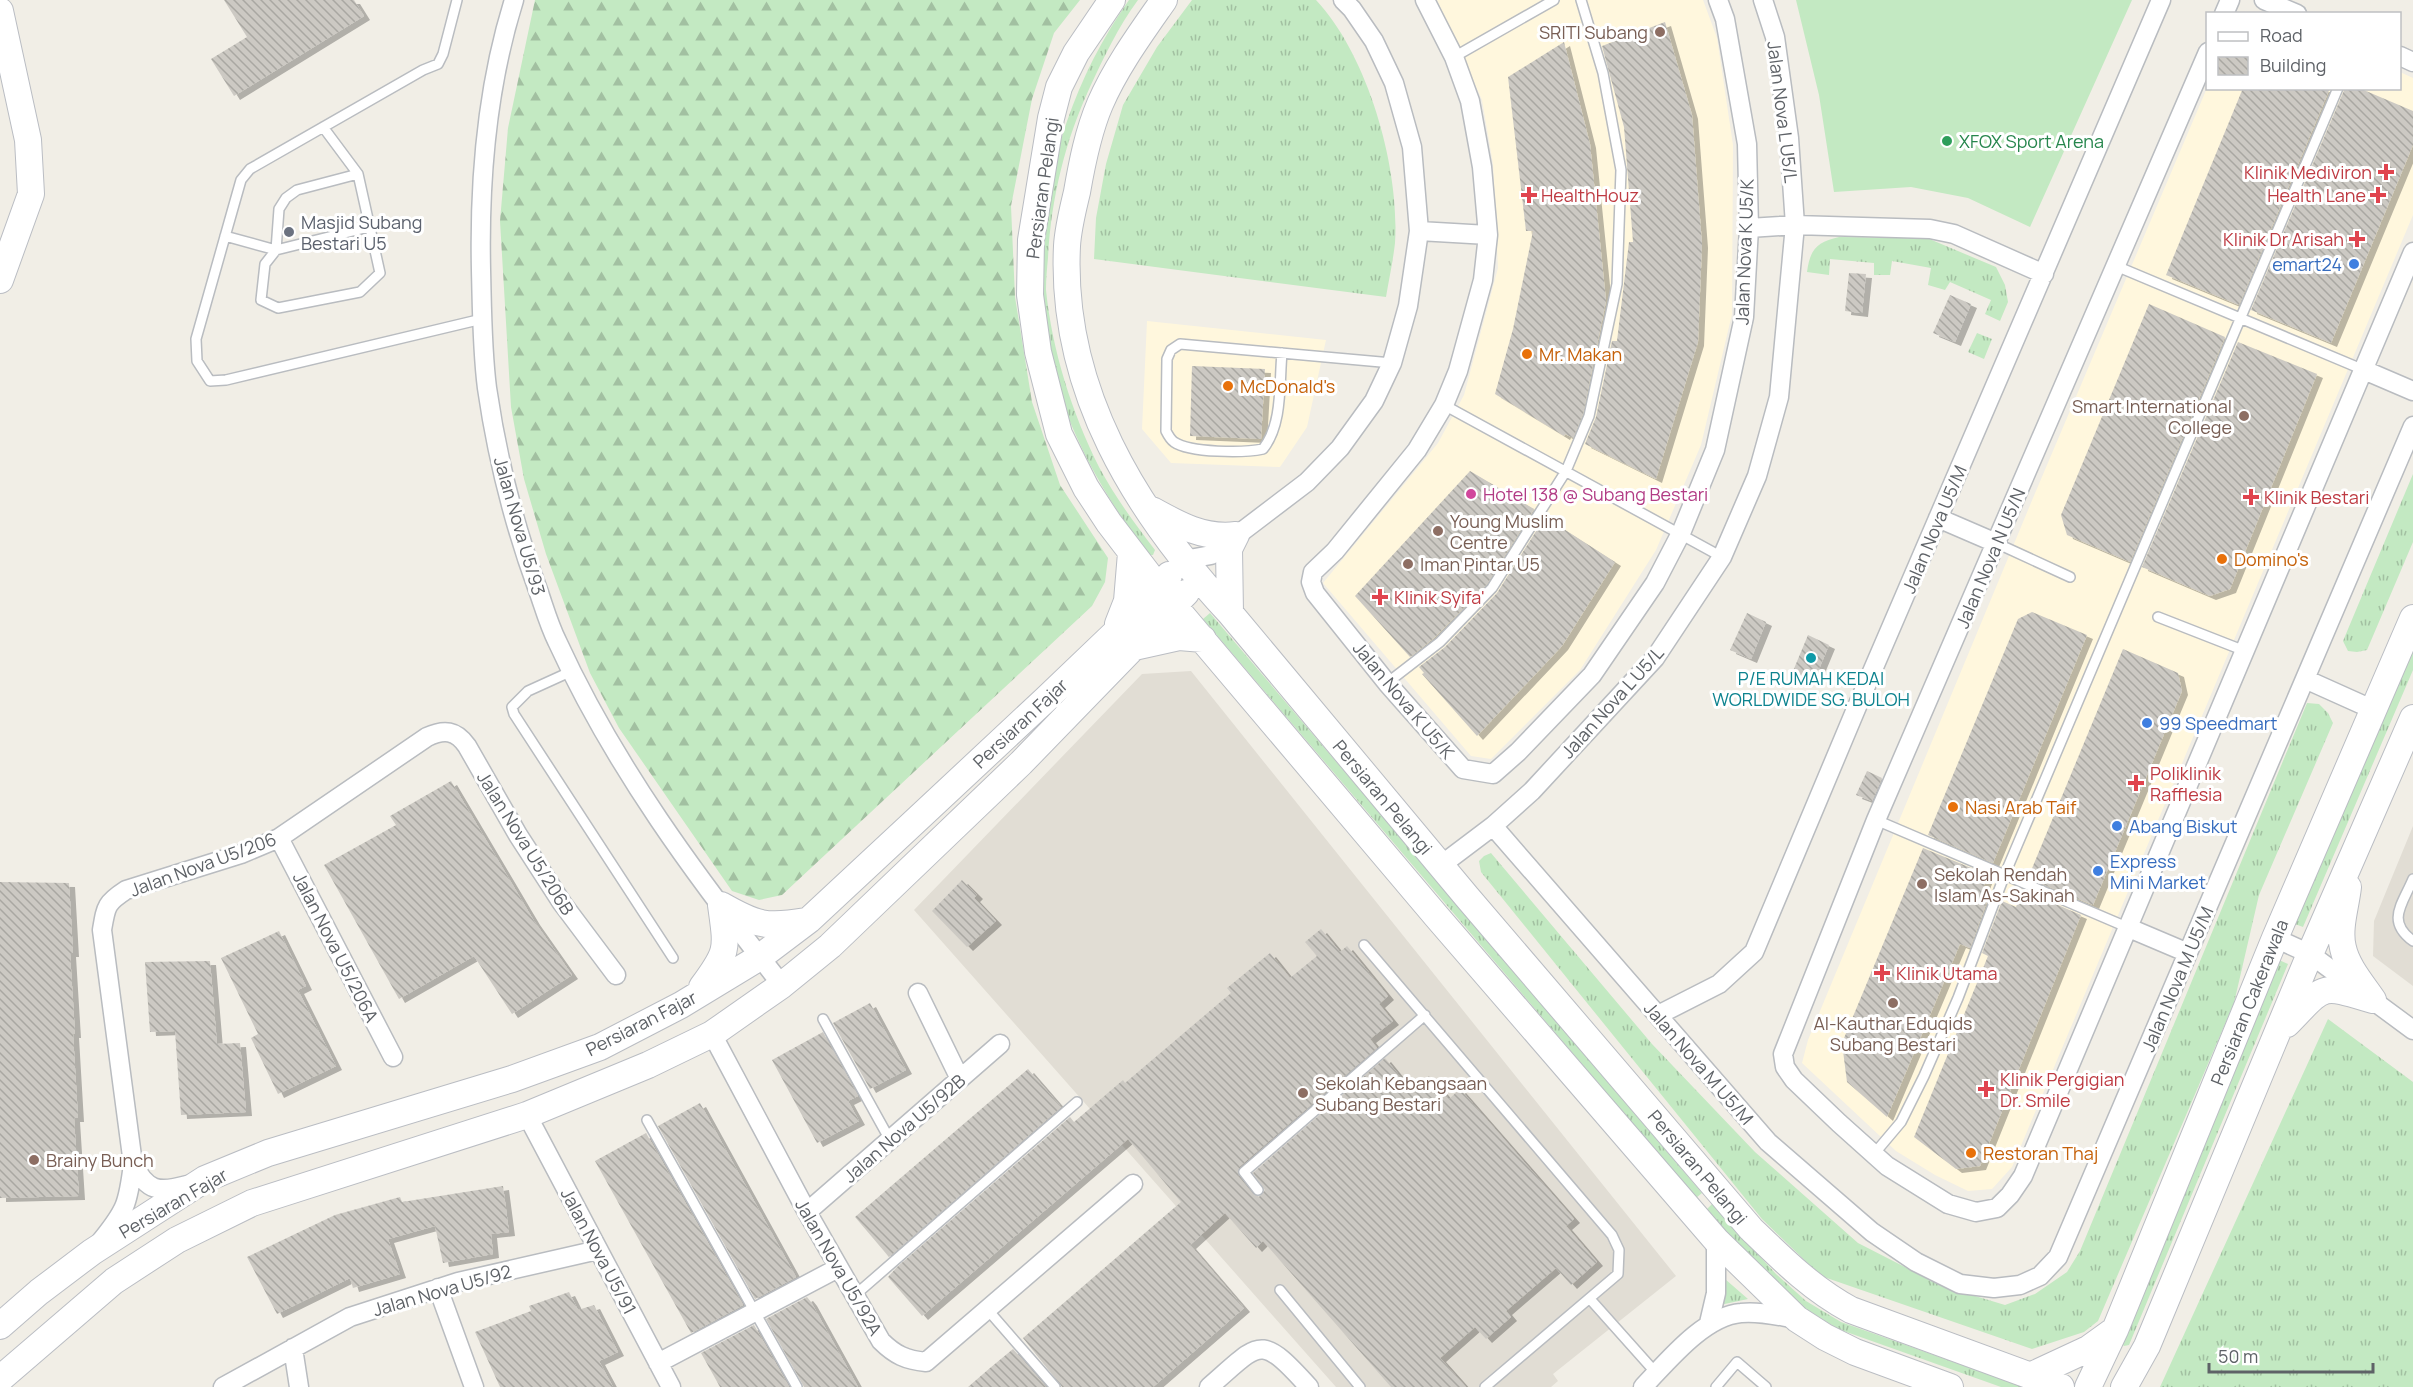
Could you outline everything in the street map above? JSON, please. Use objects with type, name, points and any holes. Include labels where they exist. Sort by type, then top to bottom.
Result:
[{"type":"street","name":"Jalan Nova U5/93","points":[[514,0],[502,47],[482,173],[482,319],[487,387],[501,467],[525,554],[556,639],[626,771],[721,905],[782,985]]},
{"type":"street","name":"Persiaran Pelangi","points":[[1112,0],[1076,53],[1059,87],[1051,118],[1031,240],[1030,295],[1038,352],[1059,434],[1086,488],[1131,553],[1166,596],[1437,917],[1716,1240],[1797,1319],[1825,1337],[1855,1352],[1950,1387]]},
{"type":"street","name":"Persiaran Pelangi","points":[[1164,0],[1124,58],[1100,104],[1084,154],[1067,244],[1067,292],[1074,341],[1090,401],[1115,456],[1146,508],[1192,570],[1440,866],[1750,1229],[1801,1277],[1827,1297],[1851,1310],[2061,1387]]},
{"type":"street","points":[[0,1379],[114,1281],[177,1240],[252,1203],[527,1115],[648,1065],[712,1034],[782,985],[830,946],[1014,770],[1124,640],[1192,570],[1307,482],[1340,448],[1374,401],[1392,363],[1408,306],[1419,231],[1412,147],[1394,83],[1374,41],[1343,0]]},
{"type":"street","name":"Jalan Nova K U5/K","points":[[1425,0],[1454,57],[1470,101],[1482,167],[1488,234],[1483,280],[1458,371],[1444,405],[1417,450],[1335,551],[1313,572],[1311,582],[1315,593],[1388,683],[1463,769],[1493,774],[1518,752],[1592,675],[1655,583],[1681,533],[1715,450],[1744,317],[1749,228],[1747,144],[1725,19],[1718,0]]},
{"type":"street","name":"Jalan Nova L U5/L","points":[[1440,866],[1493,826],[1539,783],[1655,658],[1722,557],[1757,476],[1779,397],[1795,225],[1789,138],[1776,48],[1763,0]]},
{"type":"street","name":"Jalan Nova U5/M","points":[[1658,1016],[1719,984],[1754,952],[2161,0]]},
{"type":"street","points":[[2264,0],[2292,12]]},
{"type":"street","points":[[0,11],[28,140],[31,194],[0,280]]},
{"type":"street","name":"Jalan Nova N U5/N","points":[[1874,1154],[1794,1080],[1785,1067],[1783,1054],[1876,820],[2206,57]]},
{"type":"street","points":[[1749,228],[1795,225],[1930,229],[1954,234],[2044,273]]},
{"type":"street","points":[[1419,231],[1488,234]]},
{"type":"street","points":[[1874,1154],[1887,1166],[1948,1204],[1976,1212],[1997,1208],[2010,1195],[2023,1176],[2413,252]]},
{"type":"street","points":[[2364,370],[2413,391]]},
{"type":"street","name":"Jalan Nova M U5/M","points":[[1493,826],[1768,1142],[1872,1232],[1916,1262],[1960,1284],[1994,1288],[2020,1285],[2040,1276],[2058,1257],[2413,426]]},
{"type":"street","points":[[1146,508],[1191,531],[1220,537],[1236,535]]},
{"type":"street","points":[[1938,519],[1996,543]]},
{"type":"street","points":[[1230,613],[1229,549],[1236,535]]},
{"type":"street","points":[[1124,640],[1131,553]]},
{"type":"street","name":"Persiaran Cakerawala","points":[[2088,1387],[2115,1330],[2275,938],[2413,618]]},
{"type":"street","points":[[1124,640],[1179,637],[1203,639]]},
{"type":"street","name":"Persiaran Fajar","points":[[0,1326],[39,1292],[92,1252],[205,1179],[268,1153],[512,1080],[589,1051],[695,996],[760,957],[809,920],[1124,640]]},
{"type":"street","points":[[2305,679],[2374,710]]},
{"type":"street","name":"Persiaran Cakerawala","points":[[2124,1387],[2147,1346],[2310,954],[2413,717]]},
{"type":"street","name":"Jalan Nova U5/206B","points":[[427,737],[439,732],[451,732],[461,737],[518,835],[562,903],[616,975]]},
{"type":"street","name":"Jalan Nova U5/206","points":[[92,1252],[122,1214],[129,1194],[133,1164],[102,930],[104,915],[110,900],[126,890],[241,854],[279,838],[427,737]]},
{"type":"street","name":"Jalan Nova U5/206A","points":[[279,838],[393,1057]]},
{"type":"street","points":[[2352,857],[2342,935],[2343,948],[2349,964],[2373,1000]]},
{"type":"street","points":[[721,905],[750,921],[763,924],[779,926],[809,920]]},
{"type":"street","points":[[695,996],[719,964],[724,953],[726,942],[721,905]]},
{"type":"street","points":[[2129,928],[2188,953]]},
{"type":"street","points":[[2275,938],[2310,954],[2413,1030]]},
{"type":"street","points":[[2278,1034],[2322,990],[2334,989],[2373,1000]]},
{"type":"street","points":[[918,993],[960,1079]]},
{"type":"street","name":"Jalan Nova U5/92A","points":[[712,1034],[807,1212],[881,1341],[894,1354],[912,1361],[926,1362],[1133,1184]]},
{"type":"street","name":"Jalan Nova U5/92B","points":[[807,1212],[1000,1044]]},
{"type":"street","name":"Jalan Nova U5/91","points":[[527,1115],[670,1387]]},
{"type":"street","points":[[133,1164],[141,1180],[152,1188],[169,1190],[205,1179]]},
{"type":"street","points":[[1709,1323],[1716,1293],[1716,1240]]},
{"type":"street","name":"Jalan Nova U5/92","points":[[223,1387],[350,1317],[438,1288],[598,1250]]},
{"type":"street","points":[[658,1363],[838,1268]]},
{"type":"street","points":[[438,1288],[474,1387]]},
{"type":"street","points":[[1642,1387],[1709,1323],[1739,1313],[1758,1312],[1797,1319]]},
{"type":"street","points":[[2032,1375],[2088,1349],[2115,1330]]},
{"type":"street","points":[[293,1348],[299,1387]]},
{"type":"street","points":[[1209,1387],[1249,1352],[1258,1349],[1268,1349],[1276,1353],[1309,1387]]},
{"type":"lane","points":[[457,0],[443,54],[438,64],[423,70],[249,169],[241,180],[196,339],[197,361],[210,381],[226,380],[482,319]]},
{"type":"lane","points":[[1454,57],[1554,0]]},
{"type":"lane","points":[[1388,683],[1440,642],[1492,588],[1530,532],[1566,471],[1589,416],[1617,284],[1620,239],[1620,170],[1603,73],[1581,0]]},
{"type":"lane","points":[[1874,1154],[1901,1122],[1958,998],[2005,874],[2337,90]]},
{"type":"lane","points":[[323,127],[358,174],[380,273],[360,292],[278,308],[266,304],[261,300],[265,264],[276,250],[279,209],[286,198],[297,190],[358,174]]},
{"type":"lane","points":[[225,236],[276,250],[369,227]]},
{"type":"lane","points":[[2116,266],[2364,370]]},
{"type":"lane","points":[[1282,353],[1275,425],[1270,440],[1263,449],[1251,451],[1187,448],[1171,440],[1166,431],[1167,359],[1171,350],[1180,344],[1282,353],[1392,363]]},
{"type":"lane","points":[[1444,405],[1722,557]]},
{"type":"lane","points":[[1996,543],[2070,577]]},
{"type":"lane","points":[[2158,617],[2246,651]]},
{"type":"lane","points":[[572,671],[528,691],[512,707],[514,714],[673,958]]},
{"type":"lane","points":[[1876,820],[2129,928]]},
{"type":"lane","points":[[2413,879],[2397,923],[2400,931],[2413,941]]},
{"type":"lane","points":[[1364,945],[1612,1235],[1619,1250],[1618,1274],[1485,1387]]},
{"type":"lane","points":[[1258,1190],[1244,1172],[1425,1015]]},
{"type":"lane","points":[[823,1019],[890,1140]]},
{"type":"lane","points":[[854,1296],[1077,1102]]},
{"type":"lane","points":[[647,1120],[797,1387]]},
{"type":"lane","points":[[1280,1290],[1360,1387]]},
{"type":"lane","points":[[1590,1299],[1656,1373]]},
{"type":"lane","points":[[987,1309],[1055,1387]]},
{"type":"lane","points":[[1716,1387],[1737,1362],[1766,1387]]},
{"type":"shaded area","points":[[1437,0],[1703,0],[1717,38],[1733,145],[1732,314],[1701,445],[1656,550],[1580,670],[1491,759],[1471,756],[1323,583],[1438,443],[1464,395],[1498,268],[1493,164],[1482,100]]},
{"type":"shaded area","points":[[2401,72],[2413,78],[2413,215],[2012,1167],[1992,1189],[1968,1191],[1935,1175],[1896,1151],[1802,1063],[1808,1040],[2033,498],[2206,90],[2401,90]]},
{"type":"shaded area","points":[[1147,321],[1326,340],[1307,427],[1280,467],[1171,463],[1142,429]]},
{"type":"shaded area","name":"Sekolah Kebangsaan Subang Bestari","points":[[1191,671],[1676,1276],[1553,1374],[1558,1381],[1551,1387],[1336,1387],[914,910],[1142,674]]},
{"type":"shaded area","points":[[2413,826],[2413,986],[2373,956],[2374,921]]},
{"type":"green space","points":[[535,0],[1080,0],[1054,33],[1032,99],[1011,206],[1015,297],[1032,402],[1060,485],[1108,558],[1105,582],[1092,606],[782,895],[759,900],[732,891],[619,728],[590,673],[546,554],[524,479],[511,407],[500,221],[508,128]]},
{"type":"green space","points":[[1129,0],[1138,0],[1118,31],[1073,128],[1052,214],[1046,290],[1058,358],[1080,425],[1105,478],[1155,550],[1153,555],[1148,555],[1114,505],[1075,433],[1067,414],[1052,361],[1043,308],[1042,254],[1047,200],[1059,147],[1077,95],[1100,46]]},
{"type":"green space","points":[[1192,0],[1316,0],[1335,23],[1365,81],[1386,148],[1392,181],[1395,243],[1386,297],[1094,259],[1096,218],[1106,164],[1123,105],[1157,47]]},
{"type":"green space","name":"XFOX Sport Arena","points":[[1796,0],[2132,0],[2030,227],[1968,198],[1911,187],[1834,192],[1819,95]]},
{"type":"green space","points":[[1839,237],[1927,238],[1996,267],[2005,285],[2008,302],[2000,321],[1985,314],[1991,300],[1950,282],[1945,290],[1928,285],[1931,268],[1892,261],[1890,275],[1874,275],[1874,263],[1830,259],[1829,275],[1807,272],[1810,258],[1816,248],[1825,241]]},
{"type":"green space","points":[[1977,333],[1992,339],[1984,359],[1968,352]]},
{"type":"green space","points":[[2413,474],[2413,542],[2367,650],[2348,651],[2343,641]]},
{"type":"green space","points":[[1210,613],[1702,1193],[1696,1198],[1203,619]]},
{"type":"green space","points":[[2413,650],[2413,670],[2303,927],[2295,924]]},
{"type":"green space","points":[[2307,703],[2319,704],[2328,713],[2333,723],[2259,895],[2234,1003],[2098,1321],[2084,1332],[2032,1349],[1821,1276],[1762,1219],[1481,872],[1479,861],[1491,853],[1652,1044],[1755,1152],[1858,1243],[1942,1286],[2005,1305],[2035,1294],[2067,1272],[2080,1251]]},
{"type":"green space","points":[[2279,960],[2288,964],[2129,1345],[2124,1346],[2120,1342]]},
{"type":"green space","points":[[2328,1019],[2413,1082],[2413,1387],[2160,1387]]},
{"type":"green space","points":[[1712,1204],[1776,1274],[1806,1301],[1841,1322],[2024,1387],[2001,1387],[1838,1329],[1803,1307],[1771,1279],[1706,1210]]},
{"type":"green space","points":[[1725,1279],[1748,1299],[1720,1305]]},
{"type":"building","points":[[224,0],[354,0],[364,16],[234,96],[211,59],[247,37]]},
{"type":"building","points":[[1665,22],[1692,115],[1702,244],[1698,342],[1656,479],[1585,444],[1596,417],[1612,341],[1617,341],[1629,242],[1633,242],[1624,127],[1602,46]]},
{"type":"building","points":[[1564,42],[1590,144],[1606,301],[1583,414],[1573,438],[1565,434],[1564,436],[1495,394],[1513,329],[1533,231],[1526,231],[1508,77]]},
{"type":"building","points":[[2242,90],[2329,90],[2239,305],[2166,275]]},
{"type":"building","points":[[2344,90],[2364,90],[2413,111],[2413,145],[2331,343],[2251,310]]},
{"type":"building","points":[[1849,273],[1866,274],[1862,313],[1845,311]]},
{"type":"building","points":[[1950,295],[1971,304],[1955,342],[1933,333]]},
{"type":"building","points":[[2149,304],[2225,337],[2130,562],[2067,535],[2061,515]]},
{"type":"building","points":[[2238,342],[2317,374],[2230,589],[2210,596],[2142,567]]},
{"type":"building","name":"McDonald's","points":[[1192,366],[1265,369],[1261,439],[1190,436]]},
{"type":"building","points":[[1470,471],[1534,509],[1487,584],[1435,637],[1410,657],[1355,596]]},
{"type":"building","points":[[1545,517],[1615,562],[1562,646],[1477,736],[1422,674],[1424,673],[1419,667],[1445,647],[1497,593]]},
{"type":"building","points":[[2032,612],[2087,635],[1993,863],[1928,835],[2018,619]]},
{"type":"building","points":[[1747,613],[1766,622],[1751,659],[1730,650]]},
{"type":"building","name":"P/E RUMAH KEDAI WORLDWIDE SG. BULOH","points":[[1808,635],[1829,645],[1814,681],[1793,671]]},
{"type":"building","points":[[2123,649],[2178,673],[2182,691],[2093,905],[2028,878]]},
{"type":"building","points":[[1867,771],[1882,778],[1872,801],[1856,795]]},
{"type":"building","points":[[451,781],[534,921],[572,975],[512,1014],[474,956],[399,999],[324,865],[396,825],[390,816]]},
{"type":"building","points":[[1923,848],[1988,875],[1981,893],[1989,896],[1970,948],[1960,944],[1887,1117],[1847,1082],[1842,1043]]},
{"type":"building","points":[[962,880],[977,895],[974,898],[996,921],[967,947],[932,911]]},
{"type":"building","points":[[0,882],[69,883],[78,1118],[74,1118],[79,1196],[0,1198]]},
{"type":"building","points":[[2023,890],[2081,915],[1980,1166],[1956,1169],[1914,1137],[1988,956],[1982,953],[2002,901],[2016,907]]},
{"type":"building","points":[[1321,929],[1340,952],[1347,946],[1388,996],[1379,1004],[1393,1021],[1370,1039],[1377,1048],[1239,1167],[1238,1176],[1253,1194],[1259,1197],[1265,1190],[1253,1173],[1385,1058],[1412,1091],[1429,1076],[1449,1099],[1460,1089],[1574,1219],[1566,1226],[1597,1262],[1571,1285],[1556,1268],[1506,1311],[1511,1317],[1486,1339],[1475,1327],[1440,1358],[1466,1387],[1391,1387],[1263,1241],[1256,1248],[1225,1213],[1190,1245],[1244,1308],[1153,1387],[1062,1387],[1023,1338],[1181,1202],[1128,1139],[922,1316],[888,1277],[897,1267],[1070,1117],[1074,1122],[1123,1080],[1125,1083],[1231,993],[1227,988],[1270,953],[1290,978],[1317,956],[1305,942]]},
{"type":"building","points":[[279,931],[306,986],[298,990],[336,1066],[278,1094],[251,1038],[258,1034],[221,958]]},
{"type":"building","points":[[210,961],[217,1044],[240,1043],[246,1112],[181,1115],[175,1031],[150,1032],[145,962]]},
{"type":"building","points":[[870,1003],[906,1070],[870,1089],[833,1023]]},
{"type":"building","points":[[823,1032],[858,1096],[848,1101],[859,1121],[817,1143],[772,1060]]},
{"type":"building","points":[[1028,1069],[1061,1107],[889,1257],[855,1217]]},
{"type":"building","points":[[700,1103],[796,1277],[755,1299],[658,1126]]},
{"type":"building","points":[[646,1133],[743,1305],[691,1333],[595,1161]]},
{"type":"building","points":[[503,1186],[509,1232],[491,1234],[493,1254],[443,1263],[435,1226],[388,1239],[400,1274],[353,1288],[350,1278],[277,1314],[247,1257],[335,1215],[400,1197],[402,1202]]},
{"type":"building","points":[[569,1292],[578,1310],[594,1305],[618,1352],[599,1361],[613,1387],[500,1387],[475,1332],[531,1311],[529,1306]]},
{"type":"building","points":[[807,1297],[858,1387],[804,1387],[766,1319]]},
{"type":"building","points":[[754,1325],[789,1387],[720,1387],[701,1353]]},
{"type":"building","points":[[1013,1349],[1046,1387],[968,1387],[990,1368]]},
{"type":"place","name":"SRITI Subang","points":[[1660,32]]},
{"type":"place","name":"XFOX Sport Arena","points":[[1947,141]]},
{"type":"place","name":"Klinik Mediviron","points":[[2386,172]]},
{"type":"place","name":"HealthHouz","points":[[1529,195]]},
{"type":"place","name":"Health Lane","points":[[2378,195]]},
{"type":"place","name":"Masjid Subang Bestari U5","points":[[289,232]]},
{"type":"place","name":"Klinik Dr Arisah","points":[[2357,239]]},
{"type":"place","name":"emart24","points":[[2354,264]]},
{"type":"place","name":"Mr. Makan","points":[[1527,354]]},
{"type":"place","name":"McDonald's","points":[[1228,386]]},
{"type":"place","name":"Smart International College","points":[[2244,416]]},
{"type":"place","name":"Hotel 138 @ Subang Bestari","points":[[1471,494]]},
{"type":"place","name":"Klinik Bestari","points":[[2251,497]]},
{"type":"place","name":"Young Muslim Centre","points":[[1438,531]]},
{"type":"place","name":"Domino's","points":[[2222,559]]},
{"type":"place","name":"Iman Pintar U5","points":[[1408,564]]},
{"type":"place","name":"Klinik Syifa'","points":[[1380,597]]},
{"type":"place","name":"P/E RUMAH KEDAI WORLDWIDE SG. BULOH","points":[[1811,658]]},
{"type":"place","name":"99 Speedmart","points":[[2147,723]]},
{"type":"place","name":"Poliklinik Rafflesia","points":[[2136,783]]},
{"type":"place","name":"Nasi Arab Taif","points":[[1953,807]]},
{"type":"place","name":"Abang Biskut","points":[[2117,826]]},
{"type":"place","name":"Express Mini Market","points":[[2098,871]]},
{"type":"place","name":"Sekolah Rendah Islam As-Sakinah","points":[[1922,884]]},
{"type":"place","name":"Klinik Utama","points":[[1882,973]]},
{"type":"place","name":"Al-Kauthar Eduqids Subang Bestari","points":[[1893,1003]]},
{"type":"place","name":"Klinik Pergigian Dr. Smile","points":[[1986,1089]]},
{"type":"place","name":"Sekolah Kebangsaan Subang Bestari","points":[[1303,1093]]},
{"type":"place","name":"Restoran Thaj","points":[[1971,1153]]},
{"type":"place","name":"Brainy Bunch","points":[[34,1160]]}]
